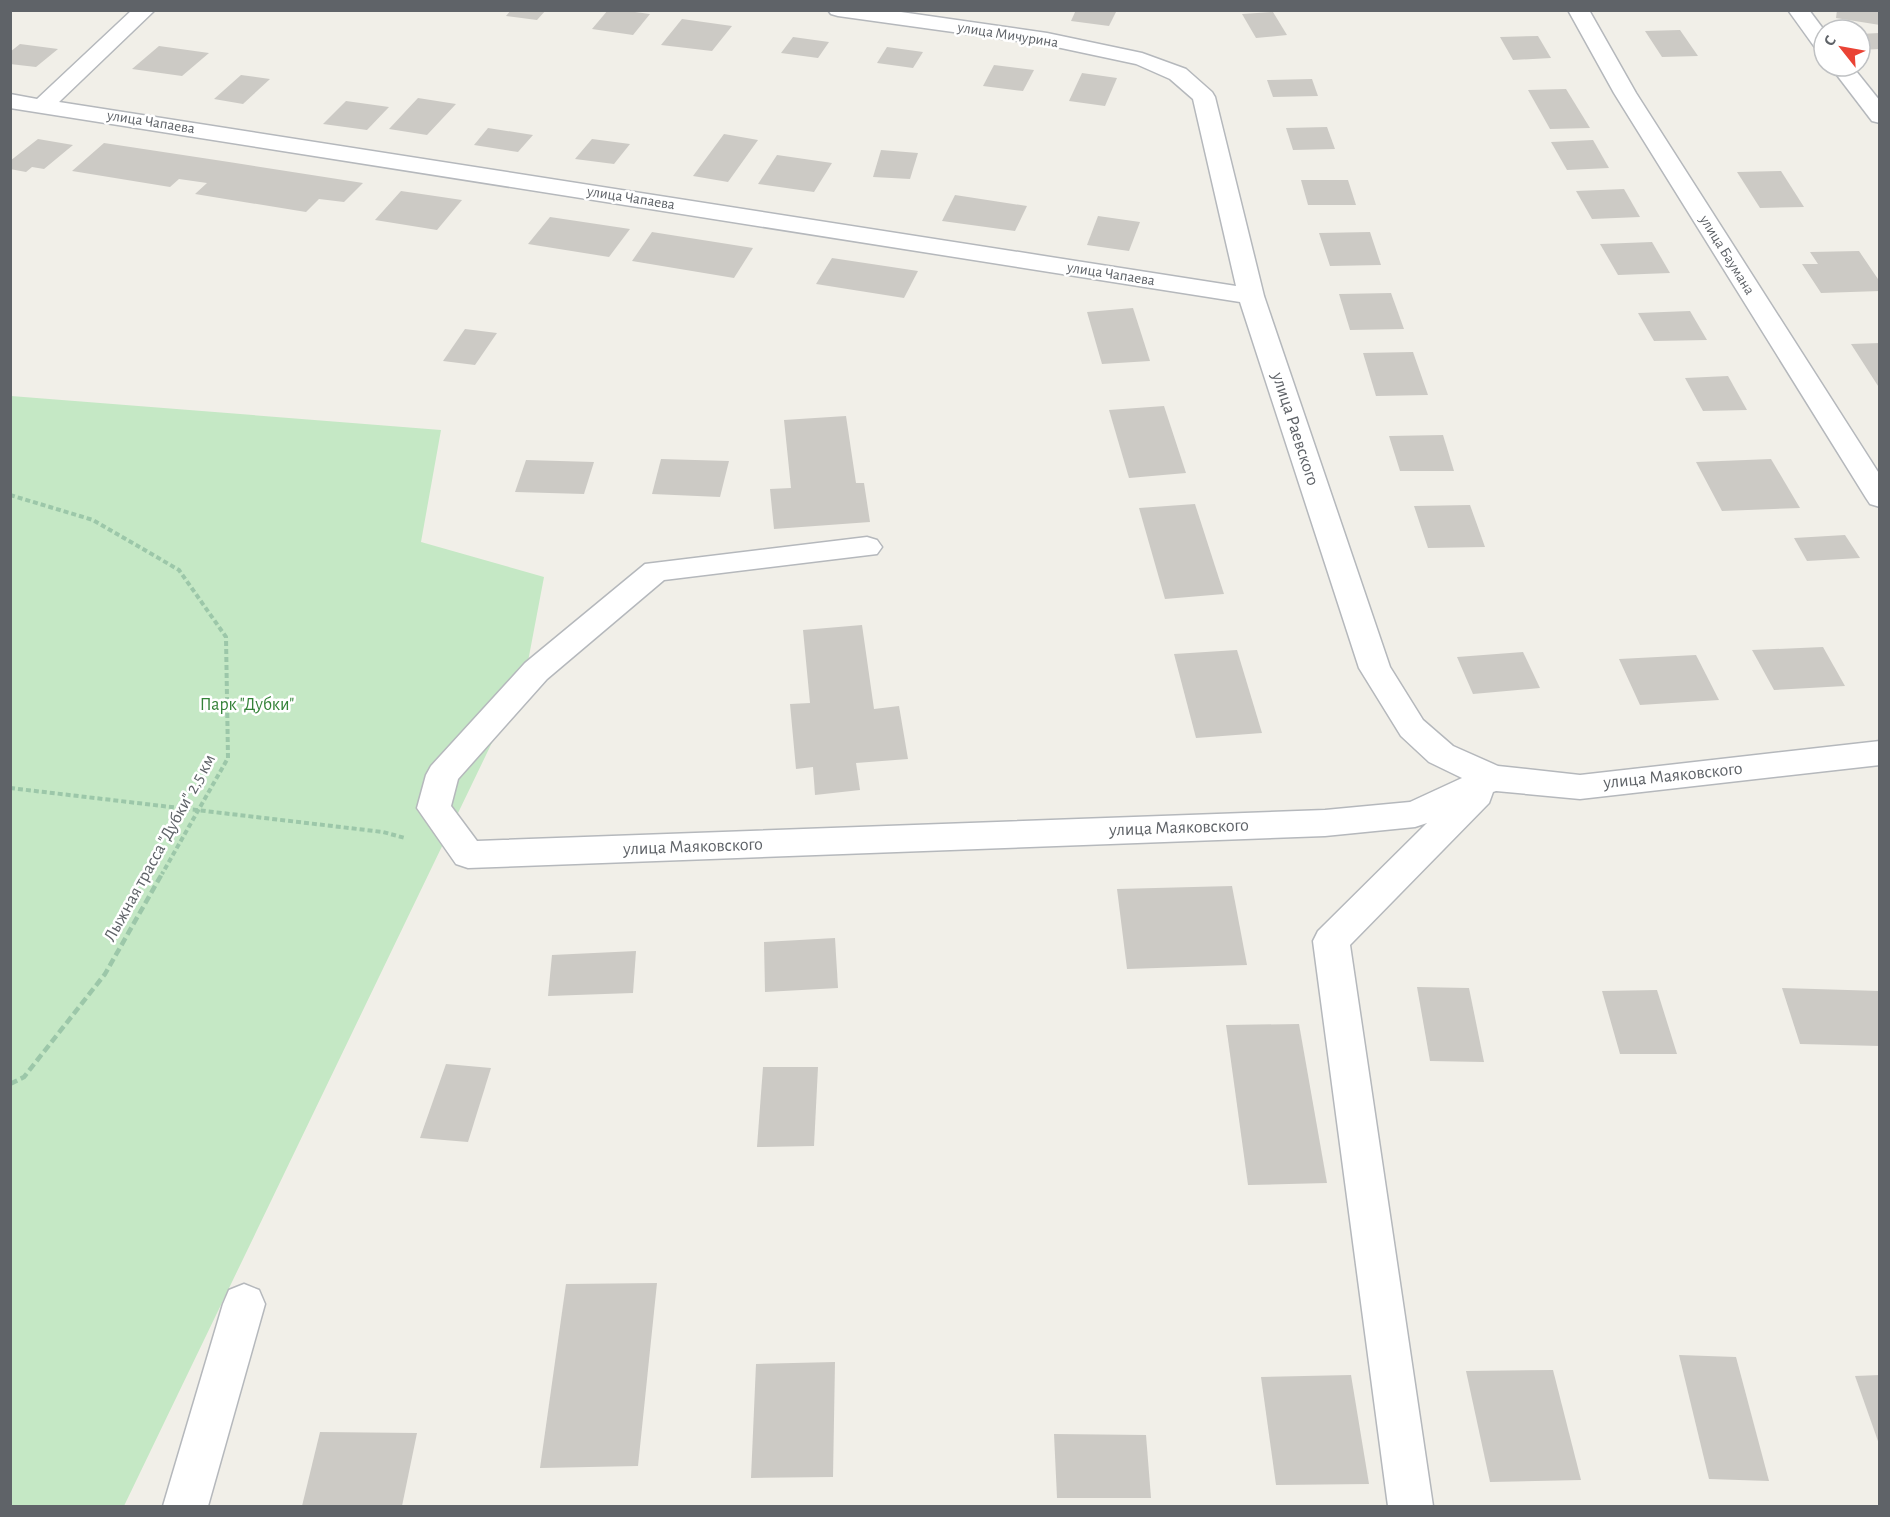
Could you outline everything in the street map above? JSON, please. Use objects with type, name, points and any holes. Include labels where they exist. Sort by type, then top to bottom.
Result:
[{"type":"street","points":[[44,105],[145,10]]},
{"type":"street","name":"улица Мичурина","points":[[838,10],[1047,39],[1142,59]]},
{"type":"street","name":"улица Баумана","points":[[1578,10],[1625,93],[1880,498]]},
{"type":"street","points":[[1798,10],[1812,28]]},
{"type":"street","name":"улица Раевского","points":[[1142,59],[1178,74],[1204,97],[1251,296],[1375,668],[1412,728],[1441,754],[1493,778]]},
{"type":"street","points":[[1850,78],[1880,116]]},
{"type":"street","name":"улица Чапаева","points":[[10,101],[1251,296]]},
{"type":"street","points":[[468,855],[434,808],[443,775],[536,671],[656,571],[867,547]]},
{"type":"street","name":"улица Маяковского","points":[[468,855],[1325,823],[1415,814],[1493,778],[1580,787],[1880,753]]},
{"type":"street","points":[[1411,1506],[1331,941],[1493,778]]},
{"type":"street","points":[[185,1506],[244,1304]]},
{"type":"path","name":"Лыжная трасса \"Дубки\" 2,5 км","points":[[10,495],[93,520],[179,570],[226,637],[228,758],[105,974],[24,1077],[10,1084]]},
{"type":"path","points":[[10,788],[383,832],[468,855]]},
{"type":"green space","name":"Парк \"Дубки\"","points":[[11,396],[441,430],[421,542],[544,577],[526,672],[124,1506],[11,1506]]},
{"type":"building","points":[[511,10],[546,10],[537,20],[506,16]]},
{"type":"building","points":[[608,10],[650,14],[633,35],[592,29]]},
{"type":"building","points":[[1076,10],[1117,10],[1109,26],[1071,21]]},
{"type":"building","points":[[1837,10],[1880,10],[1880,25],[1872,24],[1872,18],[1836,18]]},
{"type":"building","points":[[1273,12],[1287,35],[1256,38],[1242,14]]},
{"type":"building","points":[[682,19],[732,26],[712,51],[661,45]]},
{"type":"building","points":[[1680,30],[1698,56],[1662,57],[1645,31]]},
{"type":"building","points":[[1872,33],[1879,33],[1880,49],[1872,49]]},
{"type":"building","points":[[1538,36],[1551,58],[1513,60],[1500,37]]},
{"type":"building","points":[[793,37],[829,42],[818,58],[781,53]]},
{"type":"building","points":[[20,44],[58,49],[36,67],[10,64],[10,52]]},
{"type":"building","points":[[159,46],[209,53],[182,76],[132,69]]},
{"type":"building","points":[[887,47],[923,52],[913,68],[877,63]]},
{"type":"building","points":[[994,65],[1034,70],[1023,91],[983,86]]},
{"type":"building","points":[[1082,73],[1117,78],[1105,106],[1069,101]]},
{"type":"building","points":[[241,75],[270,79],[243,104],[214,99]]},
{"type":"building","points":[[1312,79],[1318,96],[1273,97],[1267,80]]},
{"type":"building","points":[[1566,89],[1590,128],[1550,129],[1528,90]]},
{"type":"building","points":[[418,98],[456,104],[427,135],[389,129]]},
{"type":"building","points":[[346,101],[389,107],[367,130],[323,124]]},
{"type":"building","points":[[1327,127],[1335,149],[1293,150],[1286,128]]},
{"type":"building","points":[[488,128],[533,135],[518,152],[474,145]]},
{"type":"building","points":[[724,134],[758,140],[728,182],[693,176]]},
{"type":"building","points":[[38,139],[73,145],[44,169],[32,167],[26,172],[10,169],[10,161]]},
{"type":"building","points":[[592,139],[630,144],[614,164],[575,159]]},
{"type":"building","points":[[1593,140],[1609,168],[1567,170],[1551,142]]},
{"type":"building","points":[[104,143],[363,183],[344,202],[319,199],[306,212],[195,194],[207,183],[179,179],[170,187],[72,171]]},
{"type":"building","points":[[881,150],[918,153],[910,179],[873,177]]},
{"type":"building","points":[[777,155],[832,163],[814,192],[758,184]]},
{"type":"building","points":[[1781,171],[1804,207],[1760,208],[1737,172]]},
{"type":"building","points":[[1301,180],[1348,180],[1356,205],[1308,205]]},
{"type":"building","points":[[1624,189],[1640,217],[1592,219],[1576,191]]},
{"type":"building","points":[[401,191],[462,200],[437,230],[375,220]]},
{"type":"building","points":[[955,195],[1027,206],[1015,231],[942,221]]},
{"type":"building","points":[[1098,216],[1140,222],[1129,251],[1087,245]]},
{"type":"building","points":[[550,217],[630,229],[609,257],[528,244]]},
{"type":"building","points":[[652,232],[753,248],[734,278],[632,261]]},
{"type":"building","points":[[1370,232],[1381,265],[1330,266],[1319,233]]},
{"type":"building","points":[[1652,242],[1670,273],[1618,275],[1600,244]]},
{"type":"building","points":[[1859,251],[1880,282],[1880,291],[1821,293],[1802,264],[1818,264],[1810,252]]},
{"type":"building","points":[[832,258],[918,271],[904,298],[816,284]]},
{"type":"building","points":[[1391,293],[1404,329],[1350,330],[1339,294]]},
{"type":"building","points":[[1133,308],[1150,361],[1102,364],[1087,312]]},
{"type":"building","points":[[1690,311],[1707,340],[1654,341],[1638,313]]},
{"type":"building","points":[[465,329],[497,333],[475,365],[443,361]]},
{"type":"building","points":[[1880,343],[1880,389],[1851,344]]},
{"type":"building","points":[[1413,352],[1428,395],[1376,396],[1363,353]]},
{"type":"building","points":[[1728,376],[1747,410],[1703,411],[1685,378]]},
{"type":"building","points":[[1164,406],[1186,473],[1129,478],[1109,410]]},
{"type":"building","points":[[846,416],[856,483],[864,483],[870,522],[774,529],[770,489],[791,488],[784,420]]},
{"type":"building","points":[[1443,435],[1454,471],[1400,471],[1389,436]]},
{"type":"building","points":[[661,459],[729,461],[720,497],[652,494]]},
{"type":"building","points":[[1771,459],[1800,508],[1722,511],[1696,462]]},
{"type":"building","points":[[526,460],[594,462],[584,494],[515,492]]},
{"type":"building","points":[[1195,504],[1224,594],[1165,599],[1139,508]]},
{"type":"building","points":[[1470,505],[1485,547],[1428,548],[1414,506]]},
{"type":"building","points":[[1845,535],[1860,558],[1807,561],[1794,538]]},
{"type":"building","points":[[862,625],[874,709],[899,706],[908,759],[856,763],[860,790],[815,795],[813,767],[796,769],[790,704],[810,703],[803,630]]},
{"type":"building","points":[[1823,647],[1845,686],[1774,690],[1752,650]]},
{"type":"building","points":[[1237,650],[1262,733],[1196,738],[1174,654]]},
{"type":"building","points":[[1523,652],[1540,688],[1473,694],[1457,657]]},
{"type":"building","points":[[1696,655],[1719,700],[1640,705],[1619,659]]},
{"type":"building","points":[[1232,886],[1247,965],[1127,969],[1117,889]]},
{"type":"building","points":[[835,938],[838,988],[765,992],[764,942]]},
{"type":"building","points":[[636,951],[633,993],[548,996],[552,955]]},
{"type":"building","points":[[1417,987],[1469,988],[1484,1062],[1430,1061]]},
{"type":"building","points":[[1782,988],[1880,991],[1880,1046],[1800,1044]]},
{"type":"building","points":[[1657,990],[1677,1054],[1620,1054],[1602,991]]},
{"type":"building","points":[[1299,1024],[1327,1183],[1248,1185],[1226,1025]]},
{"type":"building","points":[[446,1064],[491,1068],[468,1142],[420,1138]]},
{"type":"building","points":[[763,1067],[818,1067],[814,1146],[757,1147]]},
{"type":"building","points":[[657,1283],[638,1466],[540,1468],[566,1284]]},
{"type":"building","points":[[1679,1355],[1736,1357],[1769,1481],[1709,1479]]},
{"type":"building","points":[[835,1362],[833,1477],[751,1478],[756,1364]]},
{"type":"building","points":[[1553,1370],[1581,1480],[1490,1482],[1466,1371]]},
{"type":"building","points":[[1351,1375],[1369,1484],[1276,1485],[1261,1377]]},
{"type":"building","points":[[1880,1375],[1880,1444],[1879,1444],[1855,1376]]},
{"type":"building","points":[[320,1432],[417,1433],[402,1506],[302,1506]]},
{"type":"building","points":[[1054,1434],[1146,1435],[1151,1498],[1057,1498]]}]
